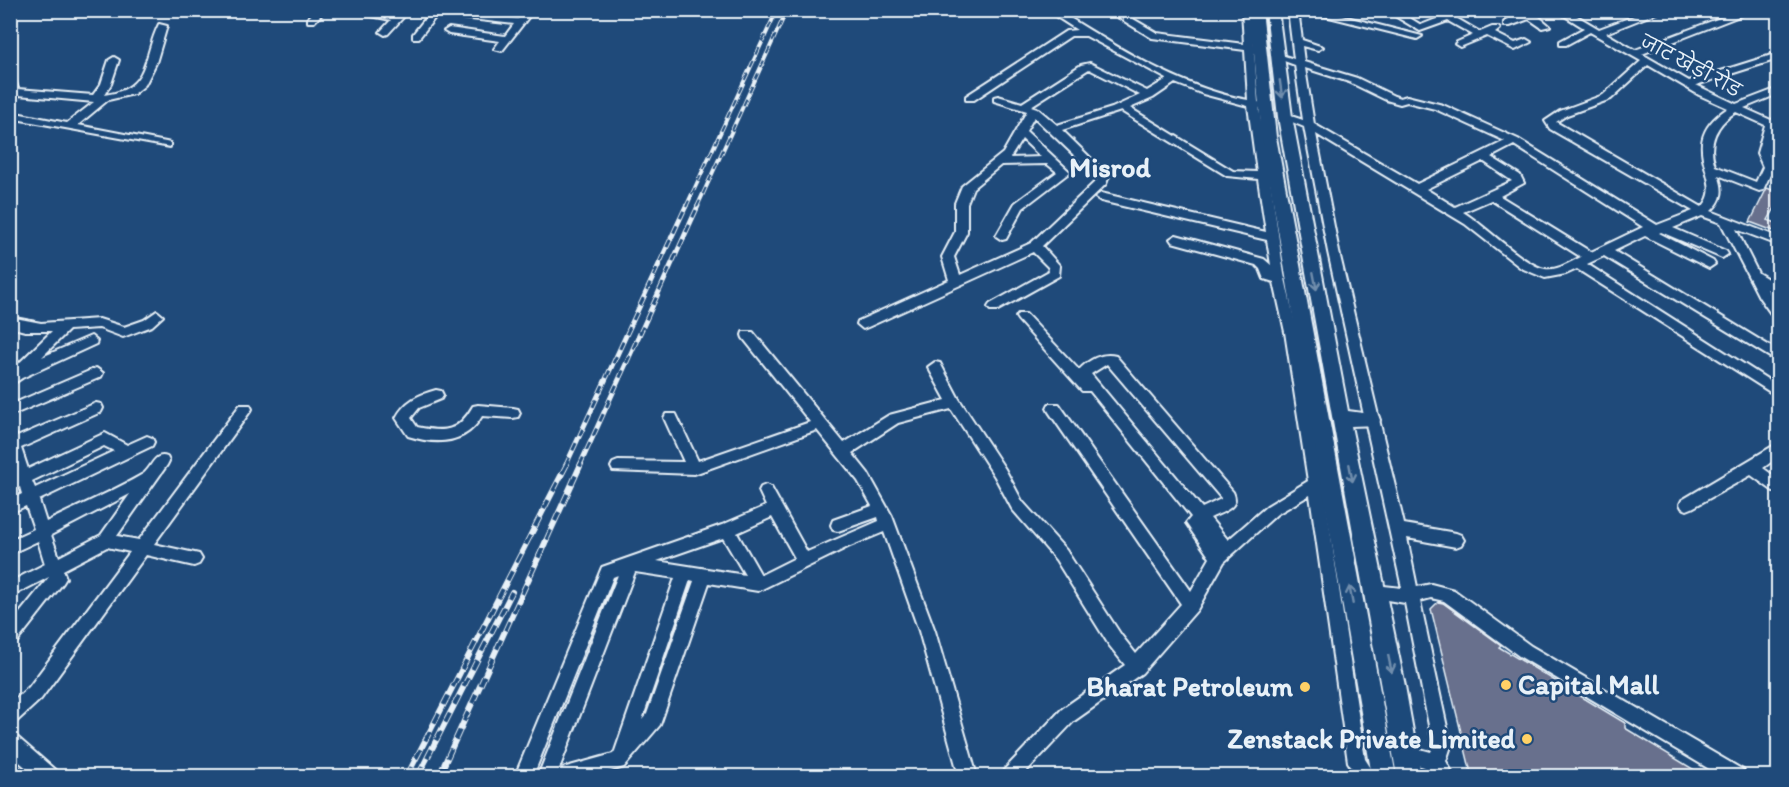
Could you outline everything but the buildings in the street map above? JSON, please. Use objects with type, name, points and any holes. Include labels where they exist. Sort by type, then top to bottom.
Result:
[{"type":"main road","points":[[1253,11],[1258,105],[1271,176],[1283,271],[1384,777]]},
{"type":"main road","points":[[1253,11],[1278,57],[1285,117],[1409,777]]},
{"type":"main road","points":[[1340,418],[1371,420]]},
{"type":"street","points":[[311,20],[322,10]]},
{"type":"street","points":[[345,10],[402,14]]},
{"type":"street","points":[[416,36],[437,10]]},
{"type":"street","points":[[491,20],[499,10]]},
{"type":"street","points":[[499,49],[530,10]]},
{"type":"street","points":[[1050,10],[1089,33],[1189,84],[1214,95],[1258,105]]},
{"type":"street","points":[[1110,10],[1155,36],[1255,48]]},
{"type":"street","points":[[1293,10],[1308,124],[1371,420],[1398,530],[1442,746],[1442,753],[1434,762]]},
{"type":"street","points":[[1305,10],[1417,36]]},
{"type":"street","points":[[1389,10],[1420,28],[1451,14],[1469,10]]},
{"type":"street","points":[[1496,10],[1511,22],[1527,13],[1545,26]]},
{"type":"street","name":"जाट खेड़ी रोड","points":[[1559,10],[1646,62],[1693,83],[1736,107],[1776,124]]},
{"type":"street","points":[[1563,43],[1660,10]]},
{"type":"street","points":[[1633,54],[1751,10]]},
{"type":"street","points":[[1622,12],[1634,20]]},
{"type":"street","points":[[507,39],[447,34],[464,13],[491,20],[521,22]]},
{"type":"street","points":[[385,32],[402,14]]},
{"type":"street","points":[[1451,14],[1515,47],[1526,42]]},
{"type":"street","points":[[14,93],[100,99],[126,93],[139,86],[145,77],[162,26]]},
{"type":"street","points":[[970,98],[1069,33],[1089,33]]},
{"type":"street","points":[[1460,44],[1488,33]]},
{"type":"street","points":[[1296,42],[1318,46]]},
{"type":"street","points":[[1693,83],[1779,56]]},
{"type":"street","points":[[1278,57],[1353,80],[1390,98],[1400,101],[1407,99],[1447,110],[1514,141],[1709,264]]},
{"type":"street","points":[[71,125],[100,99],[114,60]]},
{"type":"street","points":[[1646,62],[1618,90],[1606,97],[1558,114],[1550,121],[1554,127],[1705,213],[1777,242]]},
{"type":"street","points":[[956,281],[948,257],[961,232],[961,203],[968,186],[1007,155],[1020,131],[1028,109],[1084,67],[1090,66],[1149,96]]},
{"type":"street","points":[[10,79],[14,93],[10,109]]},
{"type":"street","points":[[1055,129],[1124,108],[1149,96],[1171,81]]},
{"type":"street","points":[[1285,117],[1308,124],[1417,189],[1454,212],[1525,265],[1545,274],[1562,272],[1604,250],[1705,213],[1713,203],[1717,189],[1707,154],[1708,140],[1719,121],[1736,107],[1779,91]]},
{"type":"street","points":[[863,324],[1035,246],[1102,181],[1103,176],[1055,129],[1028,109],[998,99]]},
{"type":"street","points":[[1124,108],[1231,174],[1271,176],[1274,238],[1283,271],[1357,762],[1367,777]]},
{"type":"street","points":[[10,115],[166,145]]},
{"type":"street","points":[[1776,124],[1761,154],[1768,166],[1779,177]]},
{"type":"street","points":[[1002,236],[1019,206],[1064,172],[1020,131]]},
{"type":"street","points":[[1417,189],[1514,141]]},
{"type":"street","points":[[1454,212],[1518,183],[1518,180],[1483,156]]},
{"type":"street","points":[[1000,162],[1050,160]]},
{"type":"street","points":[[1713,169],[1759,187],[1768,166]]},
{"type":"street","points":[[1491,195],[1582,260],[1779,392]]},
{"type":"street","points":[[1101,197],[1274,238]]},
{"type":"street","points":[[1725,220],[1754,276],[1779,315]]},
{"type":"street","points":[[1655,230],[1722,254]]},
{"type":"street","points":[[1176,239],[1260,262],[1266,267],[1268,276],[1283,271]]},
{"type":"street","points":[[994,307],[1055,273],[1054,266],[1035,246]]},
{"type":"street","points":[[1604,250],[1779,357]]},
{"type":"street","points":[[1754,276],[1779,291]]},
{"type":"street","points":[[10,322],[25,328],[39,329],[93,322],[114,324],[123,332],[157,316]]},
{"type":"street","points":[[1022,317],[1097,399],[1223,554]]},
{"type":"street","points":[[14,378],[64,327]]},
{"type":"street","points":[[748,335],[863,477],[881,509],[927,631],[968,777]]},
{"type":"street","points":[[14,378],[91,341]]},
{"type":"street","points":[[1199,516],[1228,502],[1228,496],[1111,360],[1106,359],[1085,371],[1084,374],[1199,516],[1223,554]]},
{"type":"street","points":[[935,367],[954,403],[1000,473],[1017,505],[1071,569],[1115,640],[1136,667]]},
{"type":"street","points":[[10,411],[96,373]]},
{"type":"street","points":[[436,395],[414,404],[403,418],[413,432],[441,437],[456,434],[471,424],[478,410],[513,413]]},
{"type":"street","points":[[840,450],[853,447],[894,419],[954,403]]},
{"type":"street","points":[[10,638],[58,578],[12,443],[96,408]]},
{"type":"street","points":[[1054,408],[1191,605]]},
{"type":"street","points":[[10,716],[35,693],[245,409]]},
{"type":"street","points":[[671,418],[694,468]]},
{"type":"street","points":[[618,467],[694,468],[819,424]]},
{"type":"street","points":[[10,485],[105,439],[126,452]]},
{"type":"street","points":[[10,507],[147,442]]},
{"type":"street","points":[[1687,504],[1752,467],[1775,458]]},
{"type":"street","points":[[10,590],[106,540],[162,461]]},
{"type":"street","points":[[1752,467],[1779,487]]},
{"type":"street","points":[[10,548],[152,476]]},
{"type":"street","points":[[1010,777],[1068,715],[1136,667],[1191,605],[1223,554],[1272,510],[1316,484]]},
{"type":"street","points":[[766,490],[804,561]]},
{"type":"street","points":[[524,777],[607,572],[727,530],[776,508]]},
{"type":"street","points":[[838,525],[881,509]]},
{"type":"street","points":[[630,564],[758,584],[888,524]]},
{"type":"street","points":[[727,530],[758,584]]},
{"type":"street","points":[[1398,530],[1455,540]]},
{"type":"street","points":[[106,540],[194,559]]},
{"type":"street","points":[[547,777],[630,564]]},
{"type":"street","points":[[618,761],[685,573]]},
{"type":"street","points":[[563,777],[618,761],[654,719],[704,576]]},
{"type":"street","points":[[1375,592],[1410,596],[1431,591],[1448,595],[1525,651],[1737,777]]},
{"type":"street","points":[[10,742],[49,777]]},
{"type":"street","points":[[1405,754],[1426,757],[1434,762],[1445,777]]},
{"type":"street","points":[[10,771],[16,777]]},
{"type":"railway","points":[[686,207],[777,10]]},
{"type":"railway","points":[[697,207],[787,10]]},
{"type":"railway","points":[[566,465],[686,206]]},
{"type":"railway","points":[[580,465],[698,206]]},
{"type":"railway","points":[[407,776],[567,464]]},
{"type":"railway","points":[[439,776],[581,464]]},
{"type":"railway","points":[[418,776],[512,592]]},
{"type":"place","name":"Capital Mall","points":[[1506,685]]},
{"type":"place","name":"Bharat Petroleum","points":[[1305,687]]},
{"type":"place","name":"Zenstack Private Limited","points":[[1527,739]]},
{"type":"district","name":"Misrod","points":[[1110,167]]}]
